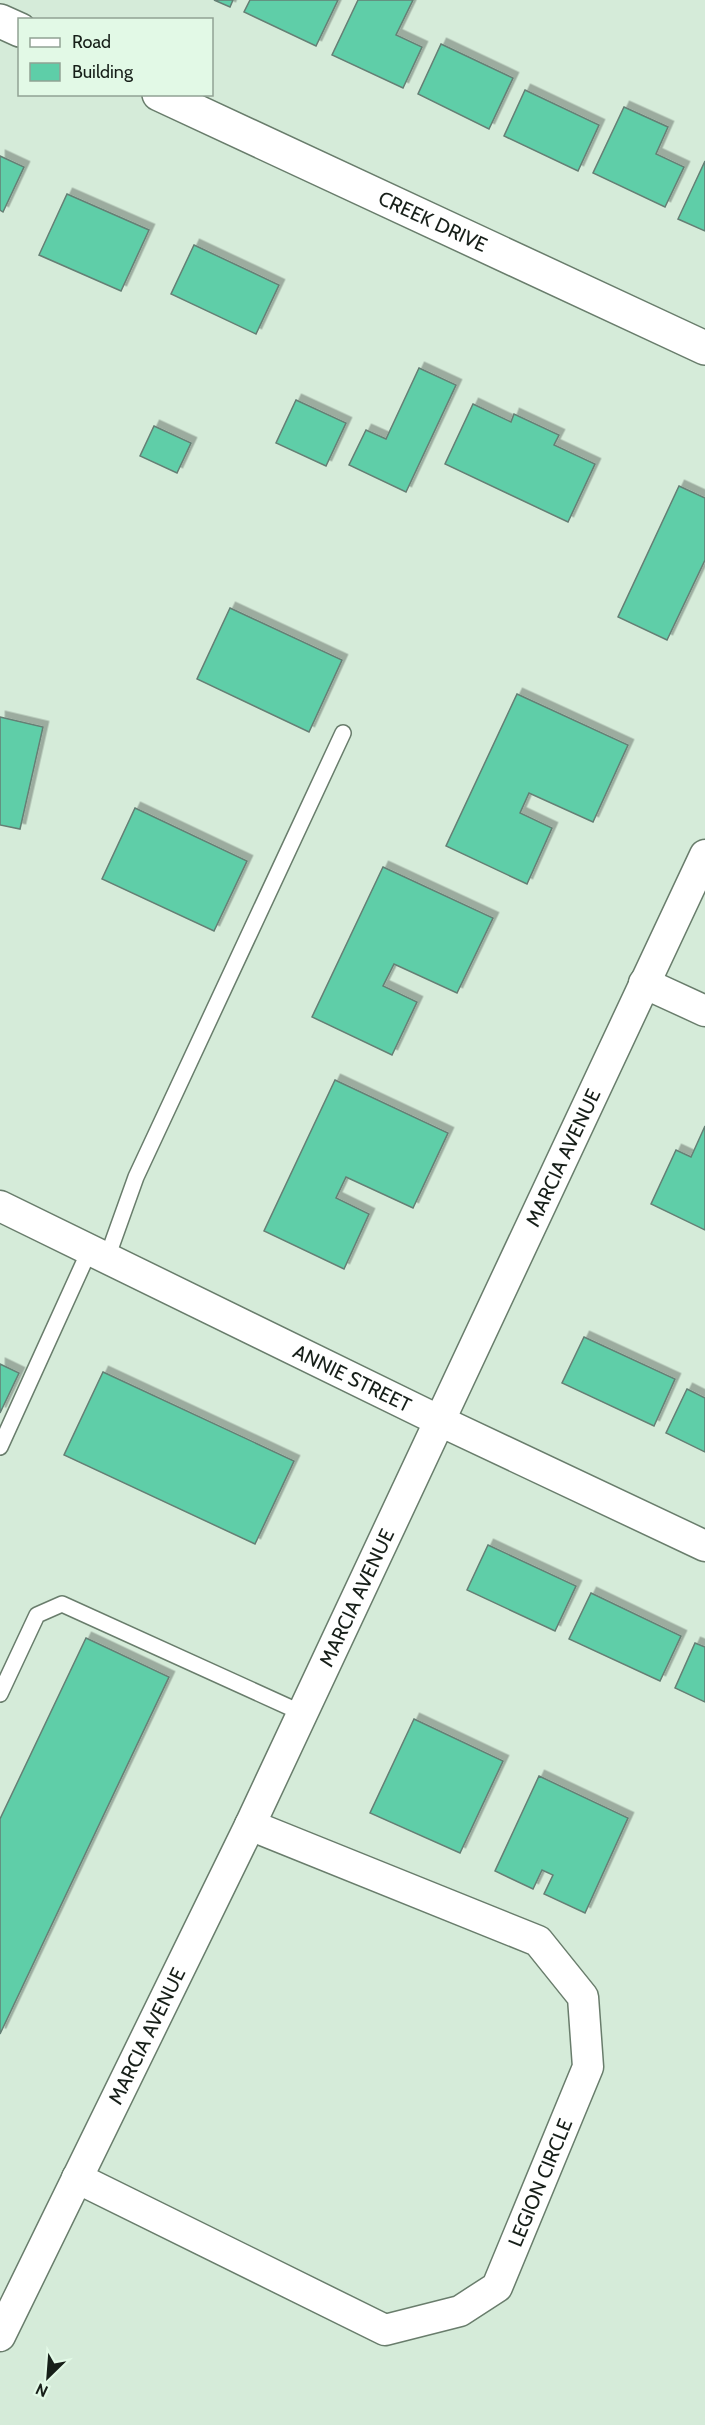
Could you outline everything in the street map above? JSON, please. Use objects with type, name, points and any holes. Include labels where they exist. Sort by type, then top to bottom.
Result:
[{"type":"street","points":[[0,21],[18,29]]},
{"type":"street","name":"CREEK DRIVE","points":[[163,96],[705,348]]},
{"type":"street","name":"MARCIA AVENUE","points":[[0,2336],[250,1825],[705,855]]},
{"type":"street","points":[[644,983],[705,1011]]},
{"type":"street","name":"ANNIE STREET","points":[[0,1206],[440,1421],[705,1546]]},
{"type":"street","name":"LEGION CIRCLE","points":[[77,2178],[385,2330],[460,2311],[497,2287],[588,2067],[583,1997],[538,1941],[250,1825]]},
{"type":"lane","points":[[0,1447],[136,1177],[343,733]]},
{"type":"lane","points":[[0,1694],[37,1615],[62,1604],[302,1713]]},
{"type":"building","points":[[214,0],[233,0],[230,7]]},
{"type":"building","points":[[250,0],[338,0],[316,46],[244,12]]},
{"type":"building","points":[[358,0],[413,0],[396,35],[422,47],[403,88],[332,55]]},
{"type":"building","points":[[441,44],[513,78],[489,129],[418,94]]},
{"type":"building","points":[[525,90],[599,125],[578,171],[504,136]]},
{"type":"building","points":[[624,107],[668,127],[656,154],[684,167],[665,207],[593,173]]},
{"type":"building","points":[[0,156],[24,167],[3,212],[0,210]]},
{"type":"building","points":[[705,161],[705,231],[678,219]]},
{"type":"building","points":[[67,194],[149,230],[121,291],[39,255]]},
{"type":"building","points":[[194,245],[279,285],[256,334],[171,294]]},
{"type":"building","points":[[419,368],[456,385],[406,492],[349,465],[366,430],[386,439]]},
{"type":"building","points":[[296,400],[346,423],[326,466],[276,443]]},
{"type":"building","points":[[473,404],[511,422],[514,414],[559,435],[554,445],[595,464],[568,522],[445,464]]},
{"type":"building","points":[[154,426],[191,443],[177,473],[140,456]]},
{"type":"building","points":[[679,486],[705,498],[705,560],[667,640],[618,617]]},
{"type":"building","points":[[230,608],[342,660],[309,732],[197,679]]},
{"type":"building","points":[[517,694],[628,745],[593,822],[529,793],[520,813],[552,828],[527,884],[446,846]]},
{"type":"building","points":[[0,717],[43,727],[20,829],[0,825]]},
{"type":"building","points":[[135,808],[247,861],[214,931],[102,879]]},
{"type":"building","points":[[383,867],[493,918],[457,993],[394,964],[383,986],[417,1002],[392,1055],[312,1017]]},
{"type":"building","points":[[335,1080],[448,1133],[413,1208],[346,1177],[336,1198],[369,1214],[344,1269],[264,1231]]},
{"type":"building","points":[[705,1126],[705,1230],[651,1204],[676,1150],[691,1157]]},
{"type":"building","points":[[584,1337],[675,1379],[654,1426],[562,1383]]},
{"type":"building","points":[[0,1364],[19,1373],[0,1413]]},
{"type":"building","points":[[103,1372],[294,1461],[255,1544],[64,1455]]},
{"type":"building","points":[[687,1389],[705,1398],[705,1452],[666,1433]]},
{"type":"building","points":[[488,1545],[576,1586],[555,1631],[467,1590]]},
{"type":"building","points":[[591,1593],[681,1636],[660,1681],[569,1639]]},
{"type":"building","points":[[86,1638],[169,1677],[0,2034],[0,1819]]},
{"type":"building","points":[[695,1643],[705,1647],[705,1702],[675,1688]]},
{"type":"building","points":[[414,1719],[503,1761],[460,1853],[370,1813]]},
{"type":"building","points":[[539,1776],[628,1818],[585,1913],[544,1894],[553,1875],[542,1870],[533,1889],[495,1871]]}]
